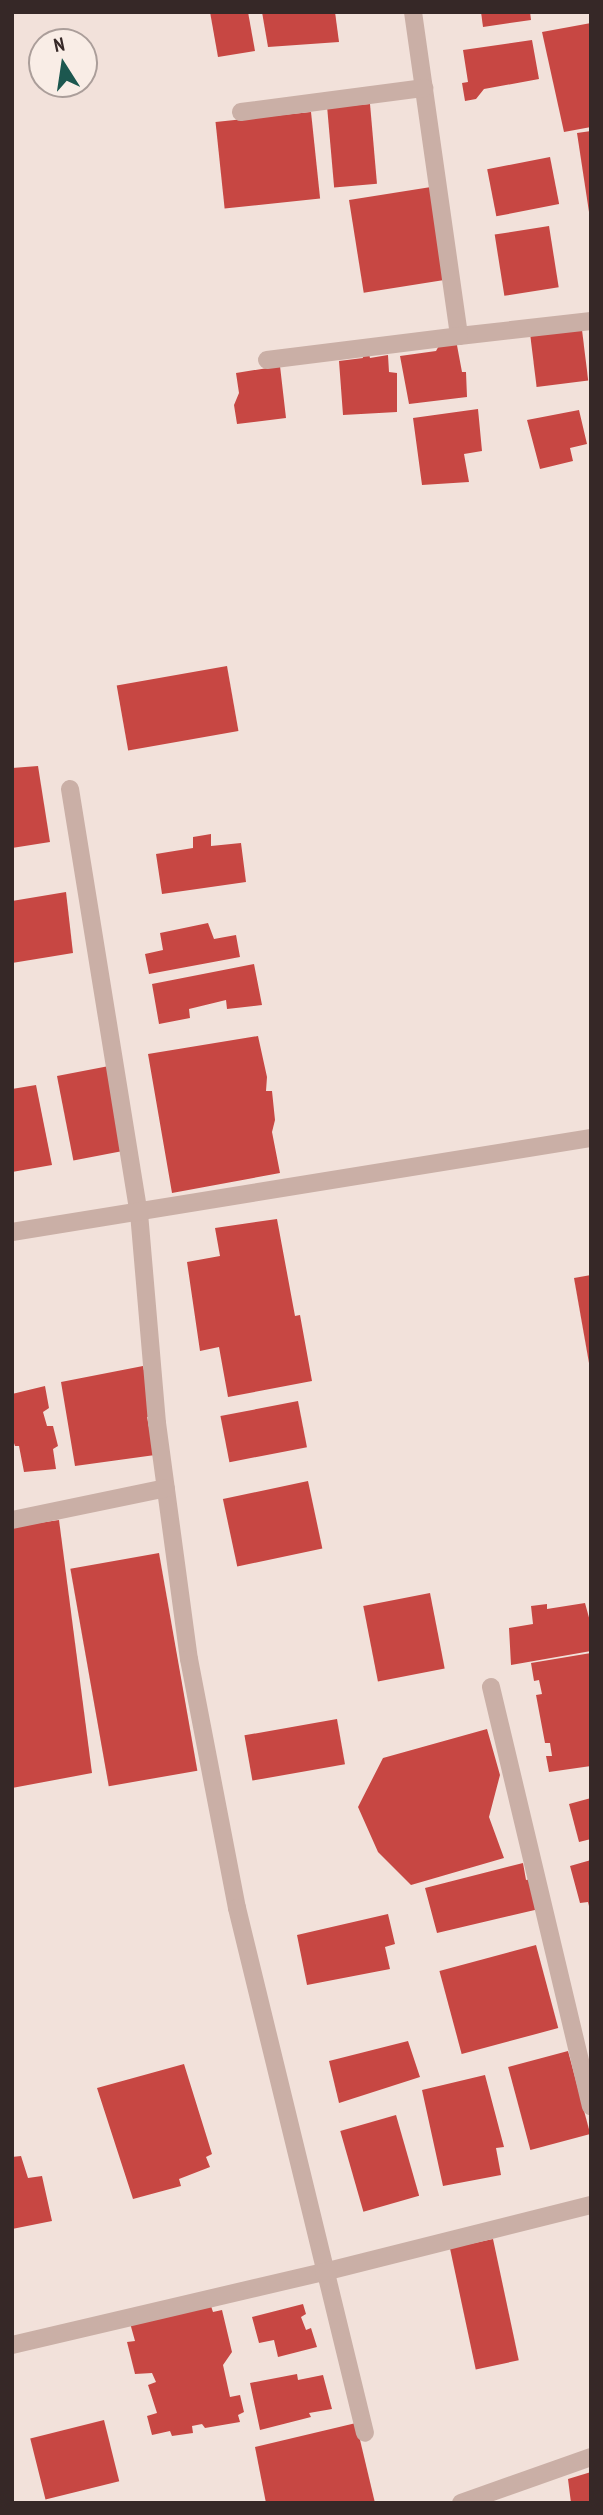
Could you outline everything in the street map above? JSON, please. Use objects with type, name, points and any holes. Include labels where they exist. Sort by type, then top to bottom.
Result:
[{"type":"street","points":[[413,12],[459,336]]},
{"type":"street","points":[[241,112],[424,88]]},
{"type":"street","points":[[267,360],[591,321]]},
{"type":"street","points":[[70,789],[139,1213],[166,1488],[189,1659],[237,1908],[365,2432]]},
{"type":"street","points":[[12,1232],[591,1138]]},
{"type":"street","points":[[12,1520],[166,1488]]},
{"type":"street","points":[[491,1688],[591,2106]]},
{"type":"street","points":[[12,2345],[324,2272],[591,2205]]},
{"type":"street","points":[[461,2503],[591,2457]]},
{"type":"building","points":[[210,12],[248,12],[255,51],[218,57]]},
{"type":"building","points":[[262,12],[335,12],[339,42],[268,47]]},
{"type":"building","points":[[481,12],[530,12],[531,20],[483,27]]},
{"type":"building","points":[[591,23],[591,127],[564,132],[542,32]]},
{"type":"building","points":[[532,40],[539,79],[484,89],[476,99],[465,101],[462,83],[468,82],[463,50]]},
{"type":"building","points":[[370,104],[377,184],[334,187],[327,108]]},
{"type":"building","points":[[311,112],[320,199],[225,209],[216,122]]},
{"type":"building","points":[[591,131],[591,212],[589,212],[577,133]]},
{"type":"building","points":[[550,157],[559,204],[496,216],[487,169]]},
{"type":"building","points":[[431,187],[446,280],[364,293],[349,200]]},
{"type":"building","points":[[549,226],[559,287],[504,296],[495,235]]},
{"type":"building","points":[[582,330],[588,381],[537,387],[530,336]]},
{"type":"building","points":[[456,340],[462,372],[466,372],[467,397],[409,404],[400,356],[436,351],[441,342]]},
{"type":"building","points":[[368,350],[370,358],[388,355],[389,372],[397,373],[397,412],[343,415],[339,361],[363,358],[361,351]]},
{"type":"building","points":[[280,366],[286,418],[237,424],[234,405],[239,393],[236,373]]},
{"type":"building","points":[[478,409],[482,451],[464,454],[469,482],[422,485],[413,418]]},
{"type":"building","points":[[579,410],[587,444],[570,448],[573,461],[540,469],[527,420]]},
{"type":"building","points":[[227,666],[238,731],[128,750],[117,685]]},
{"type":"building","points":[[38,766],[50,842],[12,848],[12,768]]},
{"type":"building","points":[[211,834],[211,846],[241,843],[246,882],[162,894],[156,854],[193,848],[193,837]]},
{"type":"building","points":[[66,892],[73,953],[12,963],[12,901]]},
{"type":"building","points":[[208,923],[214,939],[236,935],[240,957],[149,974],[145,954],[163,950],[160,933]]},
{"type":"building","points":[[254,964],[262,1005],[227,1009],[226,1000],[189,1009],[190,1018],[159,1024],[152,984]]},
{"type":"building","points":[[258,1036],[267,1077],[266,1091],[272,1091],[275,1120],[272,1132],[280,1173],[172,1193],[148,1054]]},
{"type":"building","points":[[109,1066],[125,1150],[73,1161],[57,1076]]},
{"type":"building","points":[[36,1085],[52,1165],[12,1172],[12,1089]]},
{"type":"building","points":[[277,1219],[295,1316],[300,1315],[312,1381],[228,1397],[219,1347],[200,1351],[187,1262],[220,1256],[215,1228]]},
{"type":"building","points":[[591,1275],[591,1363],[589,1363],[574,1278]]},
{"type":"building","points":[[143,1366],[154,1416],[147,1417],[155,1455],[75,1466],[61,1382]]},
{"type":"building","points":[[45,1386],[49,1408],[43,1412],[47,1426],[53,1426],[58,1446],[53,1449],[56,1469],[24,1472],[19,1446],[15,1446],[12,1437],[12,1394]]},
{"type":"building","points":[[298,1401],[307,1447],[229,1462],[220,1416]]},
{"type":"building","points":[[308,1481],[322,1548],[237,1567],[223,1499]]},
{"type":"building","points":[[59,1520],[92,1773],[12,1788],[12,1527]]},
{"type":"building","points":[[159,1553],[197,1771],[109,1786],[70,1569]]},
{"type":"building","points":[[430,1593],[445,1669],[378,1682],[363,1606]]},
{"type":"building","points":[[585,1603],[591,1625],[591,1651],[511,1665],[509,1628],[533,1624],[531,1606],[547,1604],[547,1609]]},
{"type":"building","points":[[591,1653],[591,1766],[549,1772],[546,1756],[552,1756],[550,1743],[545,1743],[536,1695],[542,1694],[539,1680],[534,1681],[531,1663]]},
{"type":"building","points":[[337,1719],[345,1764],[252,1781],[244,1735]]},
{"type":"building","points":[[487,1729],[500,1775],[489,1817],[504,1858],[411,1885],[378,1852],[358,1807],[383,1758]]},
{"type":"building","points":[[591,1798],[591,1839],[579,1842],[569,1804]]},
{"type":"building","points":[[591,1860],[590,1910],[588,1902],[580,1903],[570,1866]]},
{"type":"building","points":[[523,1863],[526,1880],[532,1879],[539,1909],[437,1933],[425,1888]]},
{"type":"building","points":[[388,1914],[395,1944],[385,1947],[390,1969],[307,1985],[297,1935]]},
{"type":"building","points":[[536,1945],[558,2028],[462,2054],[439,1971]]},
{"type":"building","points":[[408,2041],[420,2077],[339,2103],[329,2061]]},
{"type":"building","points":[[568,2051],[590,2134],[530,2150],[508,2067]]},
{"type":"building","points":[[184,2064],[212,2154],[206,2157],[210,2167],[179,2179],[181,2186],[133,2199],[97,2088]]},
{"type":"building","points":[[485,2075],[504,2147],[496,2148],[501,2175],[443,2186],[422,2090]]},
{"type":"building","points":[[396,2115],[419,2196],[363,2212],[340,2131]]},
{"type":"building","points":[[21,2156],[28,2178],[42,2176],[52,2221],[12,2229],[12,2157]]},
{"type":"building","points":[[493,2239],[519,2360],[476,2369],[450,2248]]},
{"type":"building","points":[[210,2303],[213,2312],[222,2310],[232,2352],[223,2365],[230,2397],[240,2395],[244,2412],[238,2415],[240,2422],[205,2428],[202,2424],[192,2426],[193,2433],[172,2436],[170,2431],[152,2435],[147,2416],[157,2413],[148,2385],[156,2382],[152,2373],[135,2374],[127,2342],[135,2341],[130,2323]]},
{"type":"building","points":[[303,2304],[306,2314],[301,2317],[306,2330],[311,2328],[317,2347],[278,2357],[274,2340],[259,2343],[252,2317]]},
{"type":"building","points":[[297,2374],[298,2380],[323,2375],[332,2409],[309,2413],[311,2417],[260,2430],[250,2383]]},
{"type":"building","points":[[104,2420],[119,2481],[45,2500],[30,2438]]},
{"type":"building","points":[[356,2423],[375,2503],[266,2503],[255,2447]]},
{"type":"building","points":[[591,2472],[591,2503],[571,2503],[568,2479]]}]
